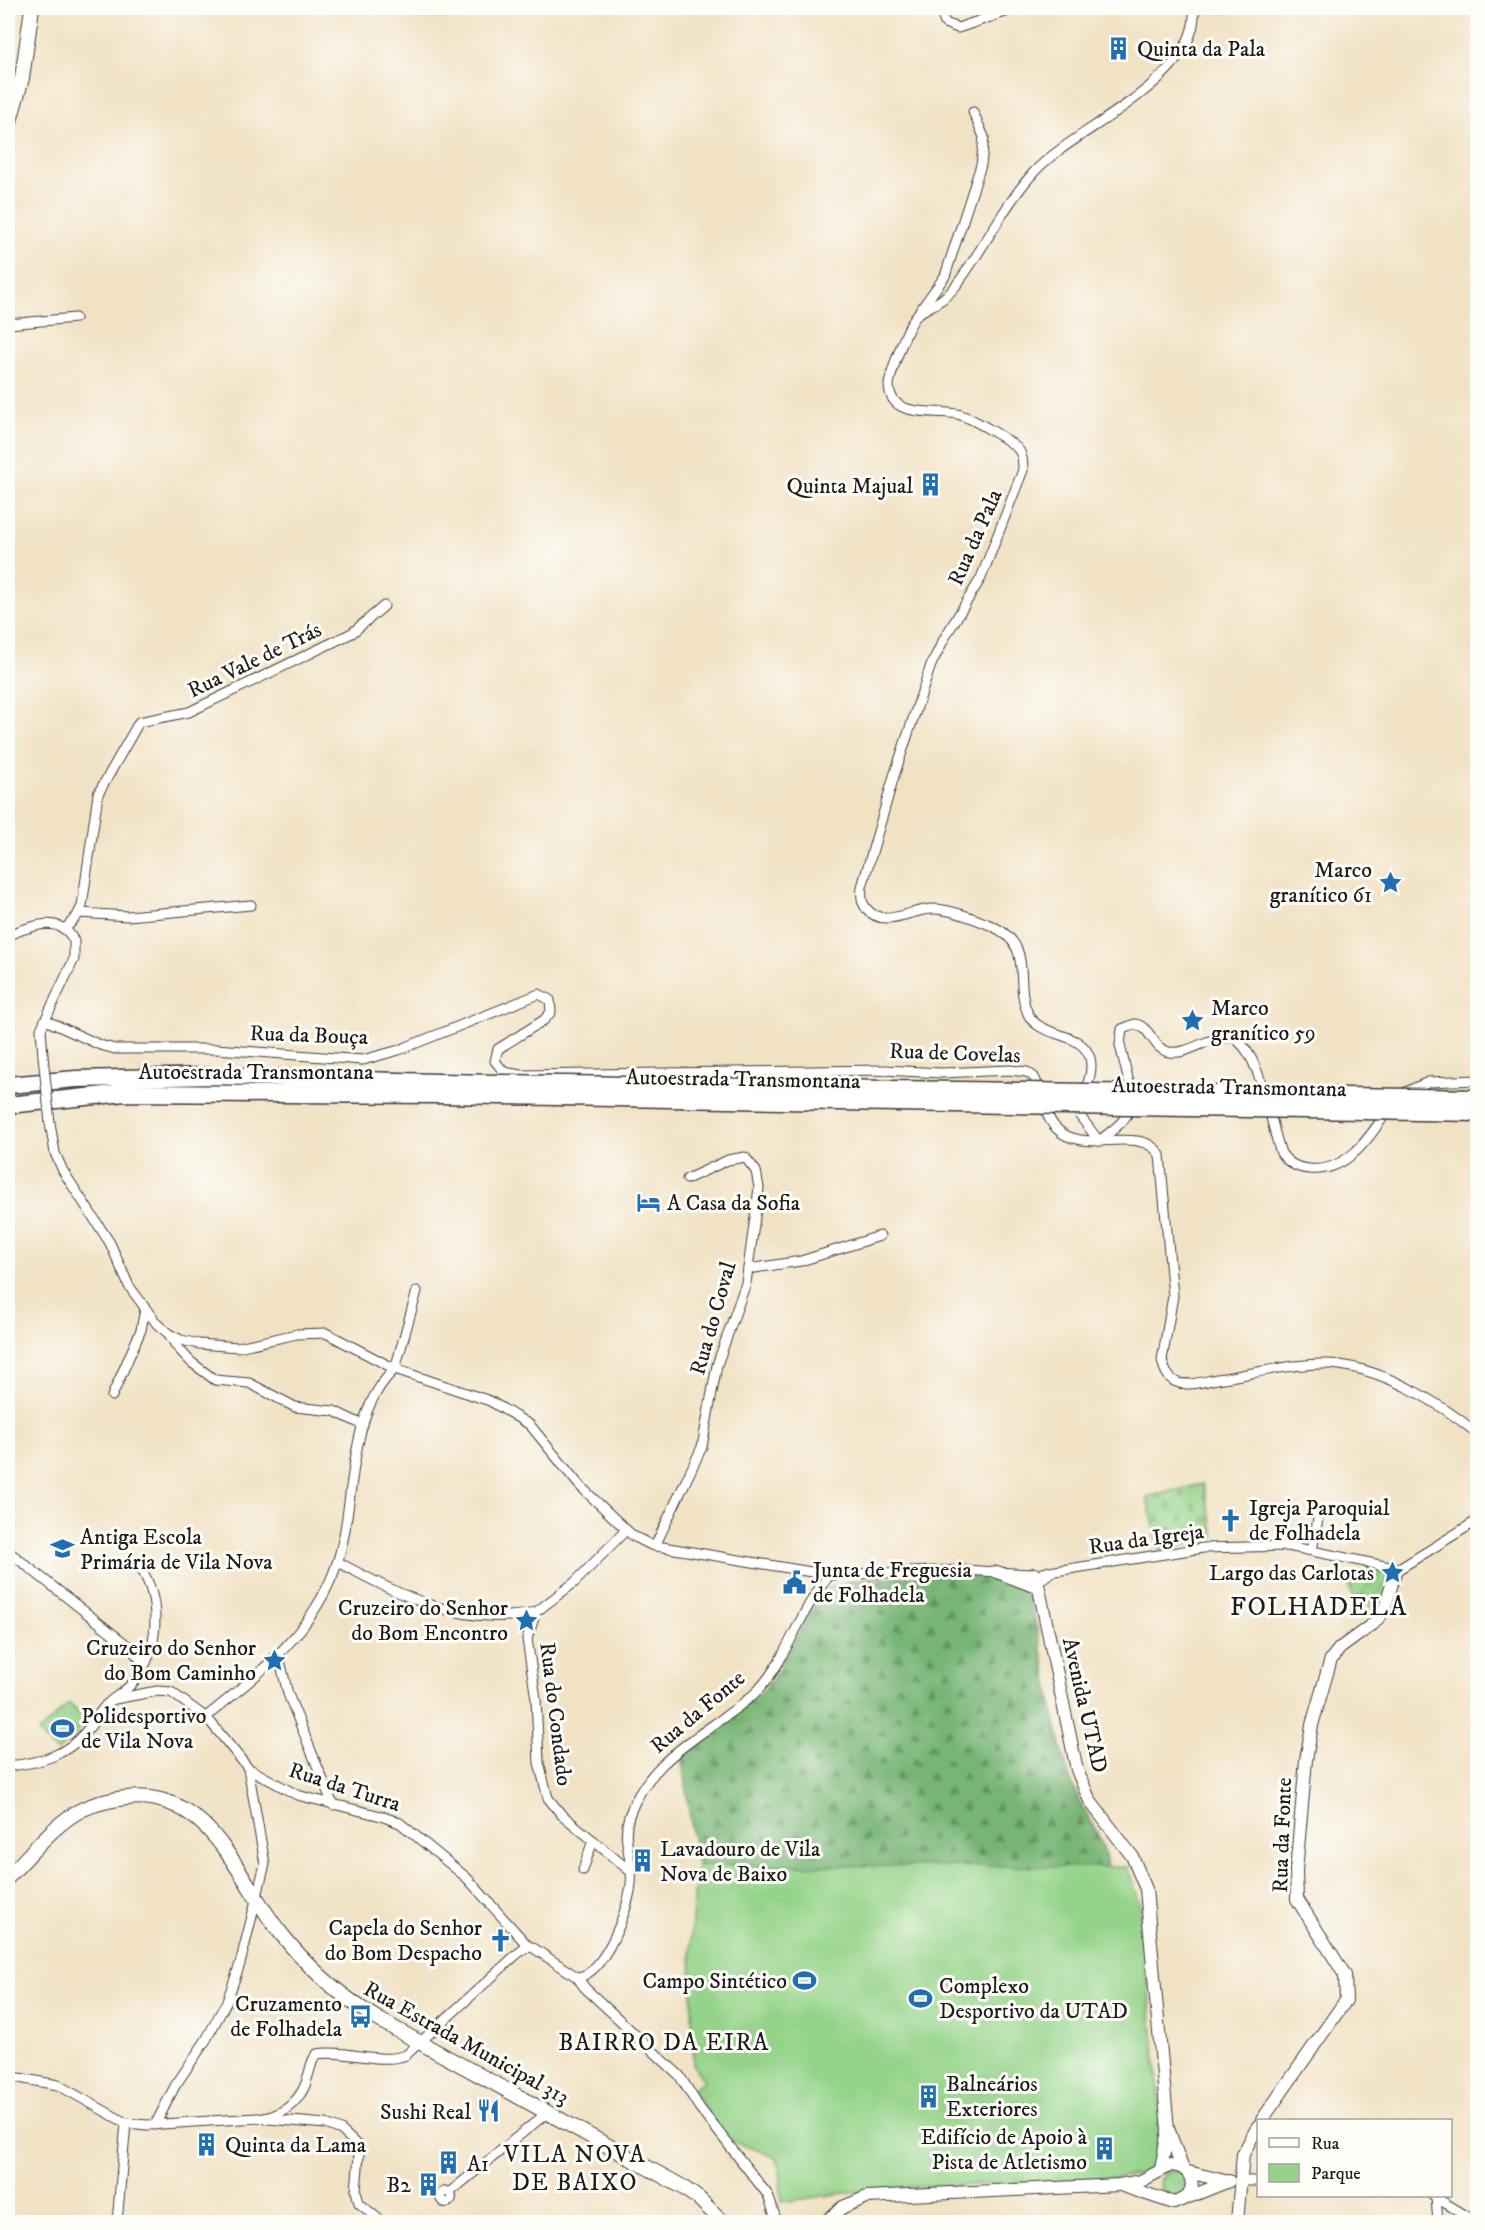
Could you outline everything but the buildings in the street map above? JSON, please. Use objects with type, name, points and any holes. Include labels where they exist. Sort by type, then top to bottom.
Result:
[{"type":"highway","name":"Autoestrada Transmontana","points":[[8,1085],[76,1079],[212,1076],[438,1088],[1478,1113]]},
{"type":"highway","name":"Autoestrada Transmontana","points":[[8,1105],[125,1093],[438,1088],[1478,1098]]},
{"type":"main road","points":[[8,128],[22,78],[32,8]]},
{"type":"main road","name":"Rua Estrada Municipal 313","points":[[8,1876],[74,1814],[108,1800],[146,1798],[179,1807],[206,1826],[222,1843],[278,1929],[327,1983],[363,2011],[681,2186],[723,2223]]},
{"type":"street","points":[[939,8],[945,23],[958,28],[1017,8]]},
{"type":"street","points":[[918,314],[934,306],[955,287],[999,217],[1037,170],[1170,69],[1193,27],[1194,8]]},
{"type":"street","points":[[918,314],[945,276],[980,171],[985,140],[973,112]]},
{"type":"street","name":"Rua da Pala","points":[[918,314],[893,369],[889,384],[891,395],[910,411],[953,413],[966,417],[1016,447],[1021,454],[1023,470],[981,578],[945,636],[931,665],[897,767],[861,897],[868,911],[880,918],[938,909],[987,924],[1010,937],[1019,953],[1025,1001],[1030,1017],[1040,1027],[1081,1044],[1089,1056],[1090,1069],[1080,1116],[1099,1142]]},
{"type":"street","points":[[8,324],[75,318]]},
{"type":"street","name":"Rua Vale de Trás","points":[[79,913],[98,794],[139,722],[189,712],[352,633],[384,606]]},
{"type":"street","points":[[65,929],[79,913],[118,916],[251,905]]},
{"type":"street","points":[[8,935],[44,923],[65,929],[74,941],[75,955],[41,1033],[50,1123],[60,1165],[110,1243],[129,1286],[169,1334],[176,1346],[191,1362],[215,1380],[249,1383],[295,1407],[334,1411],[363,1425]]},
{"type":"street","name":"Rua da Bouça","points":[[45,1020],[100,1045],[115,1049],[216,1049],[357,1060],[386,1055],[542,994],[551,1003],[549,1015],[501,1047],[495,1054],[496,1063],[502,1071],[521,1075]]},
{"type":"street","points":[[1099,1142],[1124,1120],[1132,1108],[1133,1099],[1119,1039],[1122,1029],[1130,1025],[1143,1027],[1158,1047],[1168,1052],[1183,1051],[1229,1037],[1242,1043],[1253,1061],[1281,1153],[1286,1161],[1306,1169],[1317,1170],[1338,1165],[1355,1153],[1393,1103],[1409,1089],[1441,1080],[1478,1080]]},
{"type":"street","name":"Rua de Covelas","points":[[521,1075],[1016,1070],[1034,1077],[1049,1118],[1059,1131],[1072,1138],[1099,1142],[1145,1142],[1160,1155],[1173,1296],[1162,1360],[1165,1370],[1176,1382],[1197,1382],[1290,1368],[1340,1365],[1370,1374],[1433,1400],[1478,1434]]},
{"type":"street","name":"Rua do Coval","points":[[655,1546],[702,1447],[716,1371],[748,1269],[759,1188],[758,1178],[750,1161],[742,1157],[732,1159],[687,1179]]},
{"type":"street","points":[[748,1269],[801,1261],[880,1236]]},
{"type":"street","points":[[206,1717],[279,1656],[317,1607],[338,1562],[363,1425],[377,1390],[395,1370],[417,1292]]},
{"type":"street","points":[[112,1396],[141,1330],[146,1309]]},
{"type":"street","points":[[169,1334],[181,1340],[199,1344],[238,1347],[262,1344],[297,1334],[326,1334],[395,1370],[475,1395],[523,1419],[542,1438],[575,1481],[637,1539],[655,1546],[830,1575],[959,1570],[997,1572],[1032,1578],[1048,1572]]},
{"type":"street","points":[[1311,1550],[1318,1519]]},
{"type":"street","points":[[1396,1569],[1403,1567],[1478,1520]]},
{"type":"street","name":"Rua do Condado","points":[[626,1530],[575,1582],[536,1612],[527,1635],[536,1699],[539,1763],[546,1793],[556,1810],[630,1871]]},
{"type":"street","name":"Rua da Igreja","points":[[1048,1572],[1203,1548],[1292,1546],[1396,1569]]},
{"type":"street","points":[[8,1551],[127,1645],[144,1663]]},
{"type":"street","points":[[338,1562],[436,1608],[480,1616],[509,1616],[536,1612]]},
{"type":"street","name":"Rua da Fonte","points":[[1263,2119],[1346,2000],[1345,1975],[1297,1899],[1296,1871],[1305,1771],[1312,1725],[1331,1659],[1340,1648],[1372,1624],[1384,1611],[1396,1569]]},
{"type":"street","points":[[8,1766],[40,1761],[64,1752],[83,1735],[106,1705],[137,1679],[152,1639],[155,1611],[152,1587],[143,1572]]},
{"type":"street","name":"Rua da Fonte","points":[[577,1977],[591,1972],[604,1957],[631,1887],[626,1832],[631,1812],[643,1790],[669,1758],[763,1684],[814,1595],[830,1575]]},
{"type":"street","name":"Avenida UTAD","points":[[1032,1578],[1040,1595],[1073,1753],[1084,1787],[1097,1812],[1132,1856],[1146,1889],[1168,2130],[1155,2191],[1162,2200]]},
{"type":"street","points":[[509,1616],[520,1624],[527,1635]]},
{"type":"street","points":[[279,1656],[288,1694],[333,1805]]},
{"type":"street","points":[[115,1699],[171,1692],[206,1717],[248,1768],[265,1867],[255,1894],[247,1938],[227,2001],[154,2125]]},
{"type":"street","name":"Rua da Turra","points":[[248,1768],[290,1793],[381,1816],[409,1829],[468,1878],[529,1947],[577,1977],[585,1988],[679,2075],[697,2104],[767,2192],[774,2206],[777,2223]]},
{"type":"street","points":[[583,1870],[593,1840]]},
{"type":"street","points":[[264,2118],[283,2112],[295,2101],[307,2083],[311,2063],[317,2054],[346,2052],[394,2058],[406,2055],[519,1951],[529,1947]]},
{"type":"street","points":[[8,2076],[58,2085],[126,2123],[154,2125],[264,2118],[326,2124],[351,2137],[357,2145],[359,2156],[356,2191],[359,2203],[364,2210],[382,2223]]},
{"type":"street","points":[[450,2192],[548,2112]]},
{"type":"street","points":[[117,2223],[126,2123]]},
{"type":"street","points":[[1237,2223],[1234,2181],[1245,2147],[1257,2128]]},
{"type":"street","name":"Avenida UTAD","points":[[1168,2130],[1192,2183],[1186,2198]]},
{"type":"street","points":[[825,2223],[843,2207],[867,2197],[1119,2185],[1159,2172],[1171,2165],[1209,2179],[1257,2181]]},
{"type":"street","points":[[1119,2185],[1174,2203],[1234,2181]]},
{"type":"street","points":[[1435,2197],[1438,2223]]},
{"type":"street","points":[[1435,2197],[1477,2223]]},
{"type":"green space","points":[[1203,1484],[1215,1538],[1159,1551],[1147,1497]]},
{"type":"green space","points":[[1368,1565],[1384,1571],[1390,1579],[1385,1601],[1373,1615],[1365,1594],[1354,1598],[1345,1577],[1368,1577]]},
{"type":"green space","points":[[961,1574],[990,1577],[1009,1583],[1025,1594],[1030,1602],[1068,1772],[1072,1785],[1101,1843],[1107,1868],[697,1865],[681,1755],[764,1690],[776,1674],[816,1601],[829,1587],[856,1579]]},
{"type":"green space","name":"Polidesportivo de Vila Nova","points":[[69,1703],[87,1722],[57,1752],[38,1733]]},
{"type":"green space","name":"Complexo Desportivo da UTAD","points":[[697,1865],[1127,1867],[1140,1903],[1163,2135],[1156,2167],[1140,2174],[1119,2178],[872,2189],[782,2202],[778,2158],[725,2138],[692,2089],[704,2082],[693,2064],[691,1933]]},
{"type":"green space","points":[[1173,2171],[1182,2175],[1186,2184],[1182,2193],[1173,2197],[1164,2193],[1160,2184],[1164,2175]]},
{"type":"place","name":"Quinta da Pala","points":[[1119,48]]},
{"type":"place","name":"Quinta Majual","points":[[931,485]]},
{"type":"place","name":"Marco granítico 61","points":[[1390,882]]},
{"type":"place","name":"Marco granítico 59","points":[[1193,1020]]},
{"type":"place","name":"A Casa da Sofia","points":[[649,1202]]},
{"type":"place","name":"Igreja Paroquial de Folhadela","points":[[1231,1520]]},
{"type":"place","name":"Antiga Escola Primária de Vila Nova","points":[[62,1549]]},
{"type":"place","name":"Largo das Carlotas","points":[[1392,1572]]},
{"type":"place","name":"Junta de Freguesia de Folhadela","points":[[795,1582]]},
{"type":"place","name":"Cruzeiro do Senhor do Bom Encontro","points":[[526,1620]]},
{"type":"place","name":"Cruzeiro do Senhor do Bom Caminho","points":[[274,1660]]},
{"type":"place","name":"Polidesportivo de Vila Nova","points":[[63,1728]]},
{"type":"place","name":"Lavadouro de Vila Nova de Baixo","points":[[642,1861]]},
{"type":"place","name":"Capela do Senhor do Bom Despacho","points":[[500,1940]]},
{"type":"place","name":"Campo Sintético","points":[[805,1980]]},
{"type":"place","name":"Complexo Desportivo da UTAD","points":[[921,1998]]},
{"type":"place","name":"Cruzamento de Folhadela","points":[[360,2016]]},
{"type":"place","name":"Balneários Exteriores","points":[[928,2096]]},
{"type":"place","name":"Sushi Real","points":[[489,2111]]},
{"type":"place","name":"Quinta da Lama","points":[[207,2144]]},
{"type":"place","name":"Edifício de Apoio à Pista de Atletismo","points":[[1105,2149]]},
{"type":"place","name":"A1","points":[[449,2163]]},
{"type":"place","name":"B2","points":[[429,2184]]},
{"type":"district","name":"FOLHADELA","points":[[1319,1606]]},
{"type":"district","name":"BAIRRO DA EIRA","points":[[664,2042]]},
{"type":"district","name":"VILA NOVA DE BAIXO","points":[[575,2168]]}]
